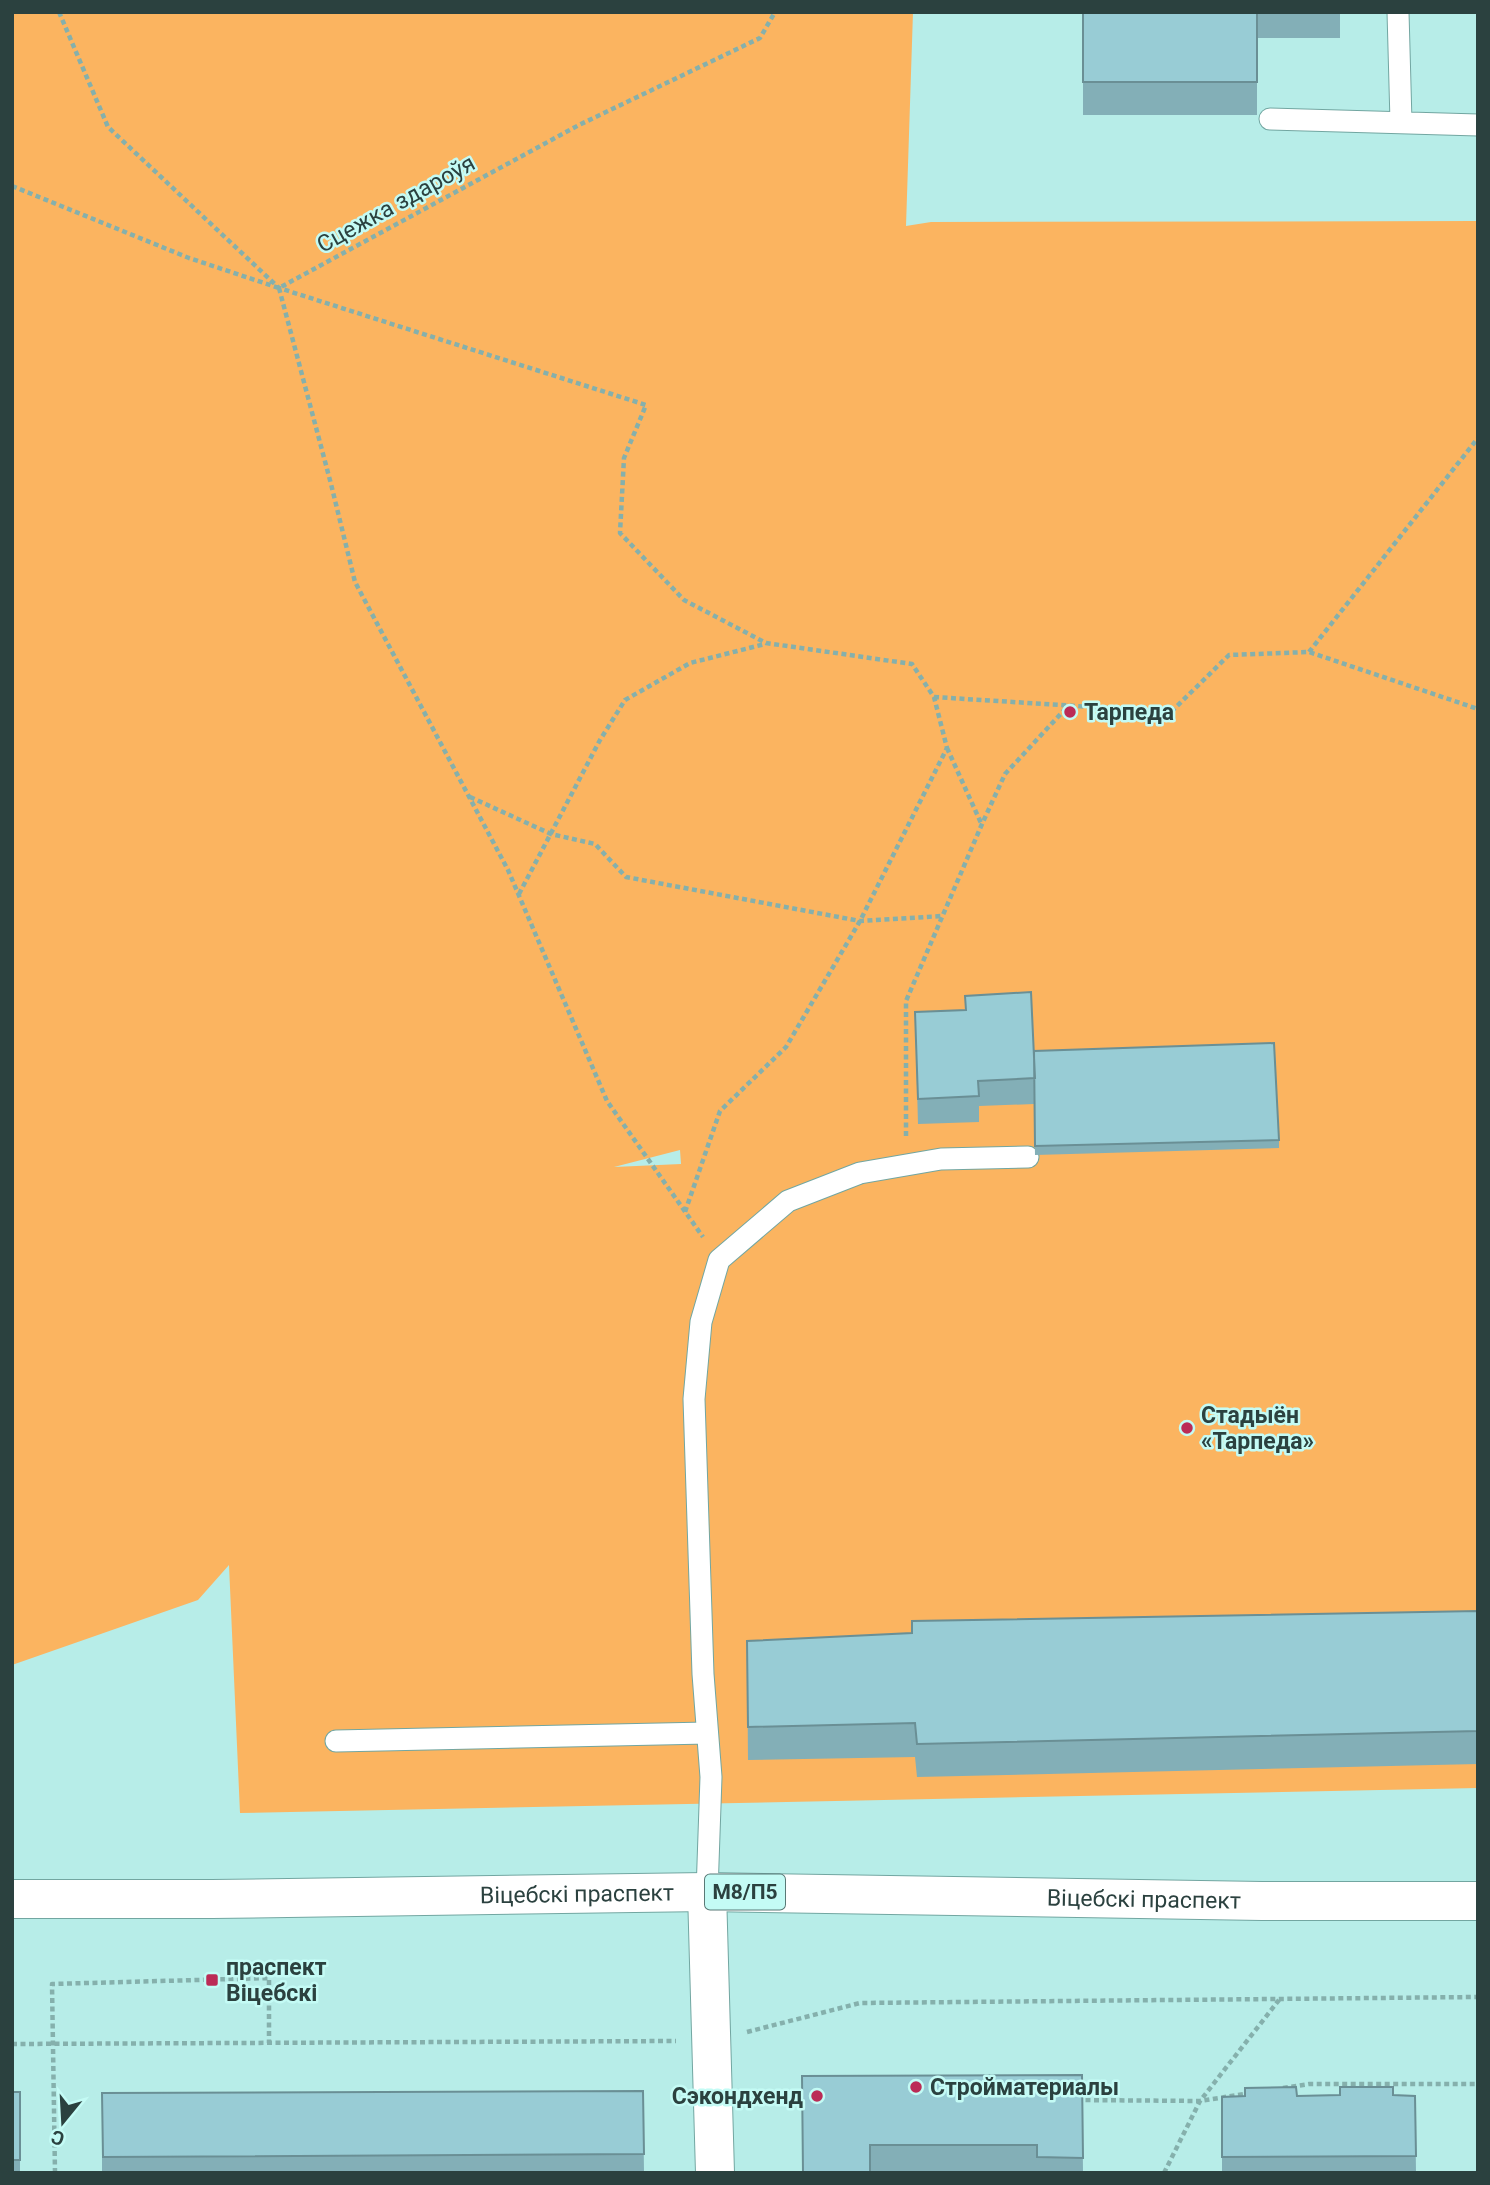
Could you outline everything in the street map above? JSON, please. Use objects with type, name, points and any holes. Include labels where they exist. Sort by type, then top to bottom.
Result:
[{"type":"main road","name":"Віцебскі праспект","points":[[12,1899],[707,1892],[1262,1901],[1478,1901]]},
{"type":"main road","points":[[707,1892],[715,2173]]},
{"type":"lane","points":[[1398,12],[1401,122]]},
{"type":"lane","points":[[1270,119],[1478,125]]},
{"type":"lane","points":[[707,1892],[711,1777],[703,1674],[694,1399],[701,1322],[719,1260],[788,1200],[860,1173],[941,1159],[1028,1157]]},
{"type":"lane","points":[[337,1741],[708,1733]]},
{"type":"path","points":[[59,12],[108,127],[279,288],[355,582],[519,894],[607,1101],[719,1260]]},
{"type":"path","name":"Сцежка здароўя","points":[[279,288],[579,125],[760,38],[775,12]]},
{"type":"path","points":[[12,186],[189,258],[646,405],[624,458],[620,533],[684,600],[766,643],[912,664],[934,697],[947,748],[982,824]]},
{"type":"path","points":[[1309,652],[1478,438]]},
{"type":"path","points":[[519,894],[625,700],[690,663],[766,643]]},
{"type":"path","points":[[934,697],[1171,712],[1229,655],[1309,652],[1478,709]]},
{"type":"path","points":[[906,1165],[906,1002],[1005,774],[1069,705]]},
{"type":"path","points":[[685,1212],[720,1111],[786,1047],[860,921],[947,748]]},
{"type":"path","points":[[469,797],[551,834],[595,844],[626,877],[860,921],[942,916]]},
{"type":"path","points":[[55,2173],[52,1984],[269,1978],[269,2043]]},
{"type":"path","points":[[1164,2173],[1200,2101],[1279,1999]]},
{"type":"path","points":[[1282,2088],[1309,2084],[1478,2084]]},
{"type":"path","points":[[1075,2100],[1200,2101],[1255,2092]]},
{"type":"path","points":[[713,2100],[811,2100]]},
{"type":"shaded area","name":"Тарпеда","points":[[12,12],[913,12],[906,226],[931,222],[1478,221],[1478,1788],[240,1813],[229,1565],[198,1600],[12,1665]],"holes":[[[680,1150],[681,1164],[614,1167]]]},
{"type":"building","points":[[1083,12],[1257,12],[1257,82],[1083,82]]},
{"type":"building","points":[[1031,992],[1035,1078],[978,1081],[979,1096],[918,1099],[915,1012],[966,1010],[965,996]]},
{"type":"building","points":[[1274,1043],[1279,1140],[1035,1146],[1034,1051]]},
{"type":"building","points":[[1478,1611],[1478,1731],[917,1744],[915,1723],[748,1727],[747,1641],[912,1633],[912,1621]]},
{"type":"building","points":[[1082,2075],[1083,2158],[1037,2157],[1037,2145],[870,2145],[870,2173],[803,2173],[802,2076]]},
{"type":"building","points":[[1296,2087],[1297,2096],[1340,2095],[1340,2087],[1393,2087],[1393,2095],[1415,2096],[1416,2156],[1222,2157],[1222,2097],[1245,2096],[1245,2088]]},
{"type":"building","points":[[643,2091],[644,2154],[103,2157],[102,2093]]},
{"type":"building","points":[[12,2092],[20,2092],[20,2160],[12,2160]]},
{"type":"place","name":"Тарпеда","points":[[1070,712]]},
{"type":"place","name":"Стадыён «Тарпеда»","points":[[1187,1428]]},
{"type":"place","name":"праспект Віцебскі","points":[[212,1980]]},
{"type":"place","name":"Стройматериалы","points":[[916,2087]]},
{"type":"place","name":"Сэкондхенд","points":[[817,2096]]}]
